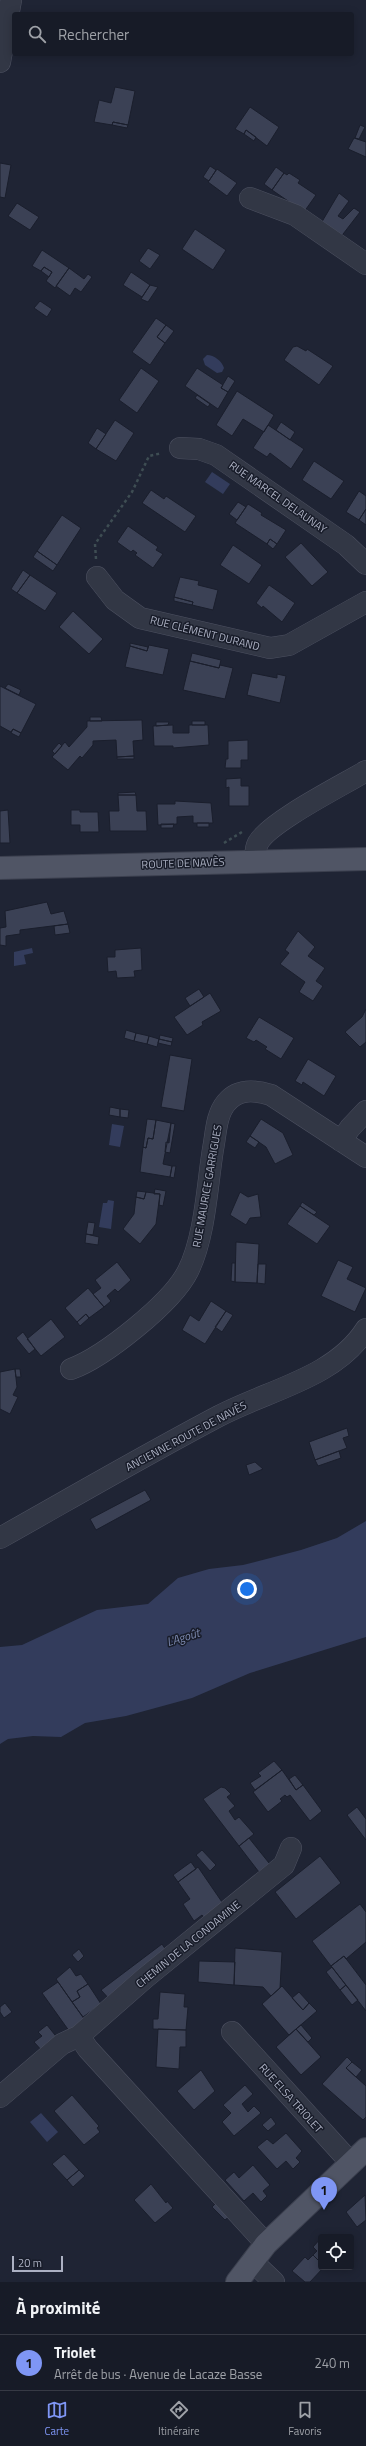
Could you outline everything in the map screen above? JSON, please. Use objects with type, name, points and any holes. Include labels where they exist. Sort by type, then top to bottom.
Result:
[{"type":"main road","name":"ROUTE DE NAVÈS","points":[[0,868],[366,859]]},
{"type":"main road","points":[[237,2282],[266,2244],[358,2156]]},
{"type":"main road","points":[[225,2282],[252,2261]]},
{"type":"street","points":[[0,62],[11,0]]},
{"type":"street","points":[[250,198],[295,215],[366,264]]},
{"type":"street","name":"RUE MARCEL DELAUNAY","points":[[180,448],[199,449],[216,455],[346,545],[366,564]]},
{"type":"street","name":"RUE CLÉMENT DURAND","points":[[97,577],[115,600],[140,618],[270,648],[289,644],[366,602]]},
{"type":"street","points":[[256,861],[258,843],[268,831],[302,808],[366,772]]},
{"type":"street","name":"RUE MAURICE GARRIGUES","points":[[71,1369],[93,1359],[153,1313],[170,1298],[180,1284],[188,1270],[200,1233],[218,1122],[226,1102],[234,1096],[245,1091],[257,1091],[271,1095],[366,1157]]},
{"type":"street","points":[[341,1141],[350,1128],[366,1111]]},
{"type":"street","name":"ANCIENNE ROUTE DE NAVÈS","points":[[0,1538],[221,1415],[308,1377],[348,1351],[366,1329]]},
{"type":"street","name":"CHEMIN DE LA CONDAMINE","points":[[0,2097],[62,2044],[79,2036],[151,1972],[284,1865],[291,1848]]},
{"type":"street","name":"RUE ELSA TRIOLET","points":[[232,2032],[358,2156]]},
{"type":"street","points":[[79,2036],[88,2049],[266,2244]]},
{"type":"street","points":[[252,2261],[274,2282]]},
{"type":"path","points":[[97,577],[95,544],[132,492],[149,456],[180,448]]},
{"type":"path","points":[[223,843],[249,828]]},
{"type":"water","points":[[207,355],[215,357],[220,361],[224,368],[222,372],[217,373],[205,365],[203,359]]},
{"type":"water","points":[[212,472],[230,484],[223,494],[205,482]]},
{"type":"water","points":[[32,948],[33,953],[24,955],[26,964],[14,966],[14,952]]},
{"type":"water","points":[[112,1124],[124,1126],[120,1147],[109,1145]]},
{"type":"water","points":[[108,1200],[114,1201],[111,1229],[99,1227],[103,1203],[107,1203]]},
{"type":"water","name":"L'Agoût","points":[[366,1521],[366,1637],[250,1673],[192,1698],[126,1716],[85,1723],[61,1737],[33,1736],[8,1739],[0,1744],[0,1647],[22,1645],[97,1610],[148,1604],[178,1578],[209,1569],[243,1565],[301,1550],[337,1538]]},
{"type":"water","points":[[41,2113],[58,2132],[47,2142],[30,2122]]},
{"type":"building","points":[[115,87],[135,91],[128,125],[113,122],[112,125],[94,122],[99,100],[111,103]]},
{"type":"building","points":[[250,107],[279,127],[267,146],[246,130],[244,134],[235,129]]},
{"type":"building","points":[[113,122],[128,125],[127,128],[112,125]]},
{"type":"building","points":[[360,125],[365,127],[359,139],[355,138]]},
{"type":"building","points":[[246,130],[256,137],[254,141],[244,134]]},
{"type":"building","points":[[354,138],[366,142],[366,157],[348,149]]},
{"type":"building","points":[[0,163],[11,165],[5,198],[0,197]]},
{"type":"building","points":[[210,166],[216,170],[209,181],[203,177]]},
{"type":"building","points":[[276,167],[284,173],[272,190],[264,184]]},
{"type":"building","points":[[217,169],[237,183],[227,196],[208,182]]},
{"type":"building","points":[[284,173],[287,175],[289,173],[300,180],[298,183],[316,195],[304,212],[272,190]]},
{"type":"building","points":[[339,193],[349,201],[338,216],[343,219],[354,208],[360,212],[340,238],[320,225]]},
{"type":"building","points":[[17,203],[39,217],[30,230],[8,216]]},
{"type":"building","points":[[195,229],[226,250],[213,270],[182,249]]},
{"type":"building","points":[[148,248],[160,255],[150,269],[139,261]]},
{"type":"building","points":[[42,250],[69,268],[55,288],[46,281],[52,272],[44,267],[41,271],[32,266]]},
{"type":"building","points":[[44,267],[52,272],[49,277],[41,271]]},
{"type":"building","points":[[69,268],[84,279],[88,274],[92,277],[81,292],[75,288],[70,296],[56,286]]},
{"type":"building","points":[[131,272],[150,285],[142,297],[123,285]]},
{"type":"building","points":[[150,285],[158,287],[148,302],[141,299]]},
{"type":"building","points":[[40,301],[52,309],[47,317],[34,308]]},
{"type":"building","points":[[156,318],[166,325],[157,337],[165,343],[150,365],[132,352]]},
{"type":"building","points":[[166,325],[174,331],[165,343],[157,337]]},
{"type":"building","points":[[297,346],[306,351],[307,349],[333,366],[319,385],[284,360],[293,347]]},
{"type":"building","points":[[141,368],[159,381],[137,413],[119,400]]},
{"type":"building","points":[[197,368],[223,385],[221,388],[228,392],[218,409],[185,386]]},
{"type":"building","points":[[228,376],[235,381],[228,392],[221,388]]},
{"type":"building","points":[[237,391],[274,415],[264,432],[243,419],[232,436],[216,425]]},
{"type":"building","points":[[197,395],[210,404],[208,407],[195,398]]},
{"type":"building","points":[[115,420],[134,433],[116,461],[96,449]]},
{"type":"building","points":[[281,422],[295,432],[290,440],[276,430]]},
{"type":"building","points":[[268,425],[304,449],[291,469],[270,453],[267,457],[253,448]]},
{"type":"building","points":[[97,428],[106,434],[96,449],[88,443]]},
{"type":"building","points":[[314,461],[344,481],[331,499],[302,480]]},
{"type":"building","points":[[151,490],[164,499],[166,496],[196,516],[185,532],[142,503]]},
{"type":"building","points":[[359,491],[366,496],[366,509],[359,520],[346,512]]},
{"type":"building","points":[[238,502],[246,507],[237,520],[229,514]]},
{"type":"building","points":[[248,504],[262,513],[261,515],[286,530],[277,544],[270,539],[267,544],[235,523]]},
{"type":"building","points":[[366,509],[366,525],[359,520]]},
{"type":"building","points":[[62,515],[81,528],[57,565],[37,551]]},
{"type":"building","points":[[128,526],[158,547],[156,550],[163,554],[153,568],[135,555],[137,553],[133,550],[131,552],[117,542]]},
{"type":"building","points":[[270,539],[277,544],[273,549],[267,544]]},
{"type":"building","points":[[301,543],[328,572],[312,586],[285,557]]},
{"type":"building","points":[[233,545],[262,565],[249,584],[220,565]]},
{"type":"building","points":[[37,551],[57,565],[53,571],[33,557]]},
{"type":"building","points":[[23,570],[30,575],[17,593],[11,589]]},
{"type":"building","points":[[30,575],[57,593],[45,611],[17,593]]},
{"type":"building","points":[[180,577],[199,581],[198,585],[218,590],[213,610],[192,605],[193,602],[174,597]]},
{"type":"building","points":[[269,585],[295,603],[282,622],[263,606],[262,608],[256,603]]},
{"type":"building","points":[[174,597],[193,602],[192,605],[174,601]]},
{"type":"building","points":[[73,611],[103,639],[89,654],[59,627]]},
{"type":"building","points":[[130,643],[148,647],[147,651],[130,646]]},
{"type":"building","points":[[149,645],[169,649],[163,675],[125,667],[130,646],[147,651]]},
{"type":"building","points":[[192,653],[221,660],[219,668],[190,661]]},
{"type":"building","points":[[190,661],[219,668],[220,665],[233,668],[225,699],[183,690]]},
{"type":"building","points":[[252,673],[277,678],[277,674],[286,676],[280,703],[247,695]]},
{"type":"building","points":[[8,684],[21,690],[19,695],[5,688]]},
{"type":"building","points":[[0,686],[36,704],[21,733],[13,729],[11,732],[0,726]]},
{"type":"building","points":[[90,717],[101,717],[102,721],[90,721]]},
{"type":"building","points":[[142,720],[143,740],[133,741],[134,756],[117,757],[116,740],[93,741],[93,745],[82,758],[80,756],[68,770],[52,757],[65,742],[69,747],[87,727],[87,721]]},
{"type":"building","points":[[192,721],[205,721],[205,725],[192,725]]},
{"type":"building","points":[[156,722],[169,722],[168,725],[156,726]]},
{"type":"building","points":[[173,725],[173,733],[189,733],[189,725],[208,725],[209,745],[173,748],[173,746],[154,746],[153,726]]},
{"type":"building","points":[[13,729],[21,733],[19,737],[11,733]]},
{"type":"building","points":[[248,740],[248,760],[241,760],[241,768],[225,768],[226,759],[228,759],[228,741]]},
{"type":"building","points":[[59,743],[62,746],[55,754],[52,751]]},
{"type":"building","points":[[134,756],[134,759],[117,759],[117,757]]},
{"type":"building","points":[[241,778],[241,786],[249,786],[249,806],[229,806],[229,787],[226,788],[226,779]]},
{"type":"building","points":[[135,792],[136,795],[118,795],[118,793]]},
{"type":"building","points":[[118,795],[136,795],[137,811],[146,811],[147,831],[110,831],[109,811],[119,811]]},
{"type":"building","points":[[175,801],[211,803],[213,823],[193,823],[193,816],[177,817],[177,824],[158,825],[157,804],[175,804]]},
{"type":"building","points":[[8,810],[10,843],[0,843],[0,811]]},
{"type":"building","points":[[71,810],[80,810],[80,812],[98,812],[99,832],[80,832],[80,825],[71,825]]},
{"type":"building","points":[[197,823],[209,823],[209,827],[197,827]]},
{"type":"building","points":[[161,824],[174,824],[173,828],[161,828]]},
{"type":"building","points":[[47,902],[51,914],[64,911],[68,924],[20,930],[20,934],[6,936],[6,946],[0,945],[0,928],[6,927],[5,911]]},
{"type":"building","points":[[68,924],[70,933],[55,935],[54,926]]},
{"type":"building","points":[[298,931],[315,947],[308,956],[325,968],[316,981],[323,986],[313,1001],[299,992],[305,982],[280,964],[289,953],[285,950]]},
{"type":"building","points":[[141,948],[142,970],[134,971],[135,977],[117,978],[116,971],[108,972],[107,957],[115,957],[115,950]]},
{"type":"building","points":[[199,989],[204,997],[190,1006],[185,998]]},
{"type":"building","points":[[210,993],[221,1011],[202,1022],[203,1025],[187,1035],[174,1017]]},
{"type":"building","points":[[366,1009],[366,1042],[360,1047],[345,1032],[362,1017]]},
{"type":"building","points":[[259,1017],[294,1038],[281,1059],[265,1049],[267,1047],[256,1040],[254,1042],[246,1038]]},
{"type":"building","points":[[126,1030],[136,1033],[134,1041],[124,1038]]},
{"type":"building","points":[[136,1033],[149,1036],[147,1044],[134,1041]]},
{"type":"building","points":[[160,1035],[173,1038],[172,1042],[159,1039]]},
{"type":"building","points":[[149,1036],[159,1039],[157,1047],[147,1044]]},
{"type":"building","points":[[159,1039],[172,1042],[171,1046],[158,1043]]},
{"type":"building","points":[[170,1055],[192,1059],[184,1111],[161,1107]]},
{"type":"building","points":[[308,1059],[336,1076],[324,1096],[303,1082],[302,1085],[295,1081]]},
{"type":"building","points":[[110,1107],[120,1109],[120,1117],[109,1115]]},
{"type":"building","points":[[120,1109],[129,1110],[128,1118],[120,1117]]},
{"type":"building","points":[[147,1119],[156,1120],[153,1139],[148,1138],[146,1148],[143,1147]]},
{"type":"building","points":[[261,1119],[283,1133],[293,1155],[275,1164],[266,1147],[250,1136]]},
{"type":"building","points":[[156,1120],[171,1123],[163,1164],[172,1166],[170,1177],[140,1172],[143,1147],[146,1148],[148,1138],[153,1139]]},
{"type":"building","points":[[171,1123],[175,1124],[170,1153],[165,1152],[166,1142],[169,1143]]},
{"type":"building","points":[[250,1136],[259,1142],[255,1148],[246,1142]]},
{"type":"building","points":[[172,1166],[176,1166],[174,1178],[170,1177]]},
{"type":"building","points":[[155,1189],[166,1191],[163,1206],[159,1205],[160,1194],[154,1194]]},
{"type":"building","points":[[137,1191],[146,1192],[144,1199],[136,1197]]},
{"type":"building","points":[[146,1192],[160,1194],[156,1224],[140,1244],[123,1229],[134,1214],[136,1197],[144,1199]]},
{"type":"building","points":[[240,1192],[248,1197],[258,1194],[261,1217],[250,1218],[246,1225],[230,1215]]},
{"type":"building","points":[[302,1202],[317,1212],[314,1215],[300,1206]]},
{"type":"building","points":[[300,1206],[330,1226],[317,1244],[287,1224]]},
{"type":"building","points":[[88,1222],[95,1223],[93,1235],[86,1234]]},
{"type":"building","points":[[86,1234],[99,1237],[98,1245],[85,1243]]},
{"type":"building","points":[[236,1242],[259,1244],[257,1283],[235,1282]]},
{"type":"building","points":[[338,1260],[353,1267],[347,1279],[366,1288],[355,1312],[321,1296]]},
{"type":"building","points":[[117,1262],[131,1280],[118,1292],[115,1289],[107,1296],[111,1301],[104,1307],[93,1294],[101,1288],[95,1280]]},
{"type":"building","points":[[232,1263],[235,1263],[235,1282],[231,1281]]},
{"type":"building","points":[[258,1264],[266,1264],[265,1284],[257,1283]]},
{"type":"building","points":[[88,1288],[104,1307],[89,1318],[86,1314],[77,1322],[65,1308]]},
{"type":"building","points":[[211,1301],[226,1311],[205,1344],[182,1330],[190,1315],[199,1321]]},
{"type":"building","points":[[226,1311],[233,1315],[222,1332],[215,1327]]},
{"type":"building","points":[[86,1314],[89,1318],[80,1326],[77,1322]]},
{"type":"building","points":[[51,1319],[65,1337],[41,1356],[27,1339]]},
{"type":"building","points":[[23,1332],[35,1349],[29,1354],[16,1338]]},
{"type":"building","points":[[15,1369],[20,1369],[21,1377],[16,1377]]},
{"type":"building","points":[[15,1369],[17,1387],[13,1395],[18,1397],[10,1414],[0,1409],[0,1372]]},
{"type":"building","points":[[347,1428],[349,1436],[343,1438],[347,1448],[315,1460],[309,1442]]},
{"type":"building","points":[[339,1451],[341,1458],[318,1466],[315,1460]]},
{"type":"building","points":[[255,1462],[263,1469],[249,1475],[246,1465]]},
{"type":"building","points":[[145,1490],[151,1500],[96,1530],[90,1519]]},
{"type":"building","points":[[274,1761],[282,1770],[255,1790],[250,1783],[261,1776],[258,1773]]},
{"type":"building","points":[[282,1770],[296,1790],[303,1785],[322,1811],[310,1821],[290,1795],[287,1797],[285,1795],[280,1799],[282,1801],[268,1812],[253,1792]]},
{"type":"building","points":[[295,1775],[303,1785],[296,1790],[289,1779]]},
{"type":"building","points":[[221,1787],[225,1788],[231,1794],[227,1797],[235,1806],[229,1811],[235,1820],[239,1817],[254,1834],[239,1846],[203,1799]]},
{"type":"building","points":[[357,1807],[366,1819],[366,1840],[347,1815]]},
{"type":"building","points":[[249,1838],[273,1868],[262,1876],[239,1846]]},
{"type":"building","points":[[202,1850],[216,1865],[210,1871],[196,1855]]},
{"type":"building","points":[[320,1856],[341,1883],[296,1919],[275,1892]]},
{"type":"building","points":[[191,1862],[196,1869],[178,1882],[173,1875]]},
{"type":"building","points":[[198,1867],[224,1905],[206,1920],[202,1915],[194,1921],[183,1904],[190,1899],[178,1882]]},
{"type":"building","points":[[360,1904],[366,1912],[366,1942],[346,1959],[344,1956],[331,1966],[312,1941]]},
{"type":"building","points":[[162,1944],[168,1953],[111,2001],[101,1990]]},
{"type":"building","points":[[235,1948],[282,1952],[280,1988],[271,1996],[263,1987],[234,1985]]},
{"type":"building","points":[[79,1949],[84,1956],[78,1962],[72,1955]]},
{"type":"building","points":[[344,1956],[366,1985],[366,2011],[331,1966]]},
{"type":"building","points":[[199,1961],[235,1962],[234,1985],[198,1982]]},
{"type":"building","points":[[70,1967],[76,1976],[81,1974],[88,1984],[77,1991],[80,1997],[72,2002],[56,1979]]},
{"type":"building","points":[[332,1967],[346,1985],[340,1990],[326,1972]]},
{"type":"building","points":[[58,1982],[87,2023],[72,2035],[42,1993]]},
{"type":"building","points":[[88,1984],[101,2004],[83,2017],[72,2002],[80,1997],[77,1991]]},
{"type":"building","points":[[346,1985],[358,2000],[352,2005],[340,1990]]},
{"type":"building","points":[[282,1986],[303,2010],[309,2003],[317,2011],[289,2035],[262,2004]]},
{"type":"building","points":[[160,1992],[185,1994],[184,2007],[188,2007],[186,2030],[153,2029],[153,2019],[158,2019]]},
{"type":"building","points":[[299,1992],[309,2003],[303,2010],[292,1998]]},
{"type":"building","points":[[5,2003],[12,2012],[4,2018],[0,2012],[0,2007]]},
{"type":"building","points":[[47,2025],[59,2040],[44,2053],[34,2042],[42,2036],[38,2032]]},
{"type":"building","points":[[301,2025],[312,2038],[308,2042],[296,2029]]},
{"type":"building","points":[[158,2029],[186,2030],[186,2047],[180,2047],[179,2069],[156,2067]]},
{"type":"building","points":[[296,2029],[321,2057],[301,2075],[276,2047]]},
{"type":"building","points":[[347,2057],[352,2062],[346,2068],[366,2086],[366,2117],[363,2120],[322,2084]]},
{"type":"building","points":[[352,2062],[362,2070],[356,2077],[346,2068]]},
{"type":"building","points":[[201,2070],[215,2091],[194,2110],[177,2091]]},
{"type":"building","points":[[245,2085],[253,2094],[242,2104],[248,2112],[254,2106],[261,2113],[234,2136],[222,2122],[231,2113],[223,2105]]},
{"type":"building","points":[[72,2095],[99,2126],[97,2128],[100,2132],[84,2145],[54,2111]]},
{"type":"building","points":[[271,2117],[276,2124],[268,2131],[262,2125]]},
{"type":"building","points":[[286,2133],[302,2151],[296,2158],[300,2162],[293,2169],[286,2161],[277,2169],[257,2147],[267,2139],[273,2144]]},
{"type":"building","points":[[64,2154],[79,2170],[67,2180],[52,2164]]},
{"type":"building","points":[[253,2165],[270,2185],[263,2191],[267,2196],[261,2202],[253,2193],[244,2201],[225,2180],[234,2172],[239,2178]]},
{"type":"building","points":[[79,2170],[85,2176],[73,2187],[67,2180]]},
{"type":"building","points":[[151,2184],[166,2203],[167,2201],[173,2208],[155,2223],[134,2200]]},
{"type":"building","points":[[215,2195],[232,2214],[225,2220],[212,2207],[215,2204],[210,2200]]},
{"type":"building","points":[[365,2195],[366,2220],[357,2227],[346,2212]]},
{"type":"building","points":[[318,2241],[318,2260],[313,2255],[317,2251],[313,2247]]},
{"type":"building","points":[[313,2255],[318,2260],[318,2270],[321,2270],[310,2282],[305,2282],[292,2271],[305,2257],[308,2260]]},
{"type":"place","name":"Triolet","points":[[324,2210]]}]
